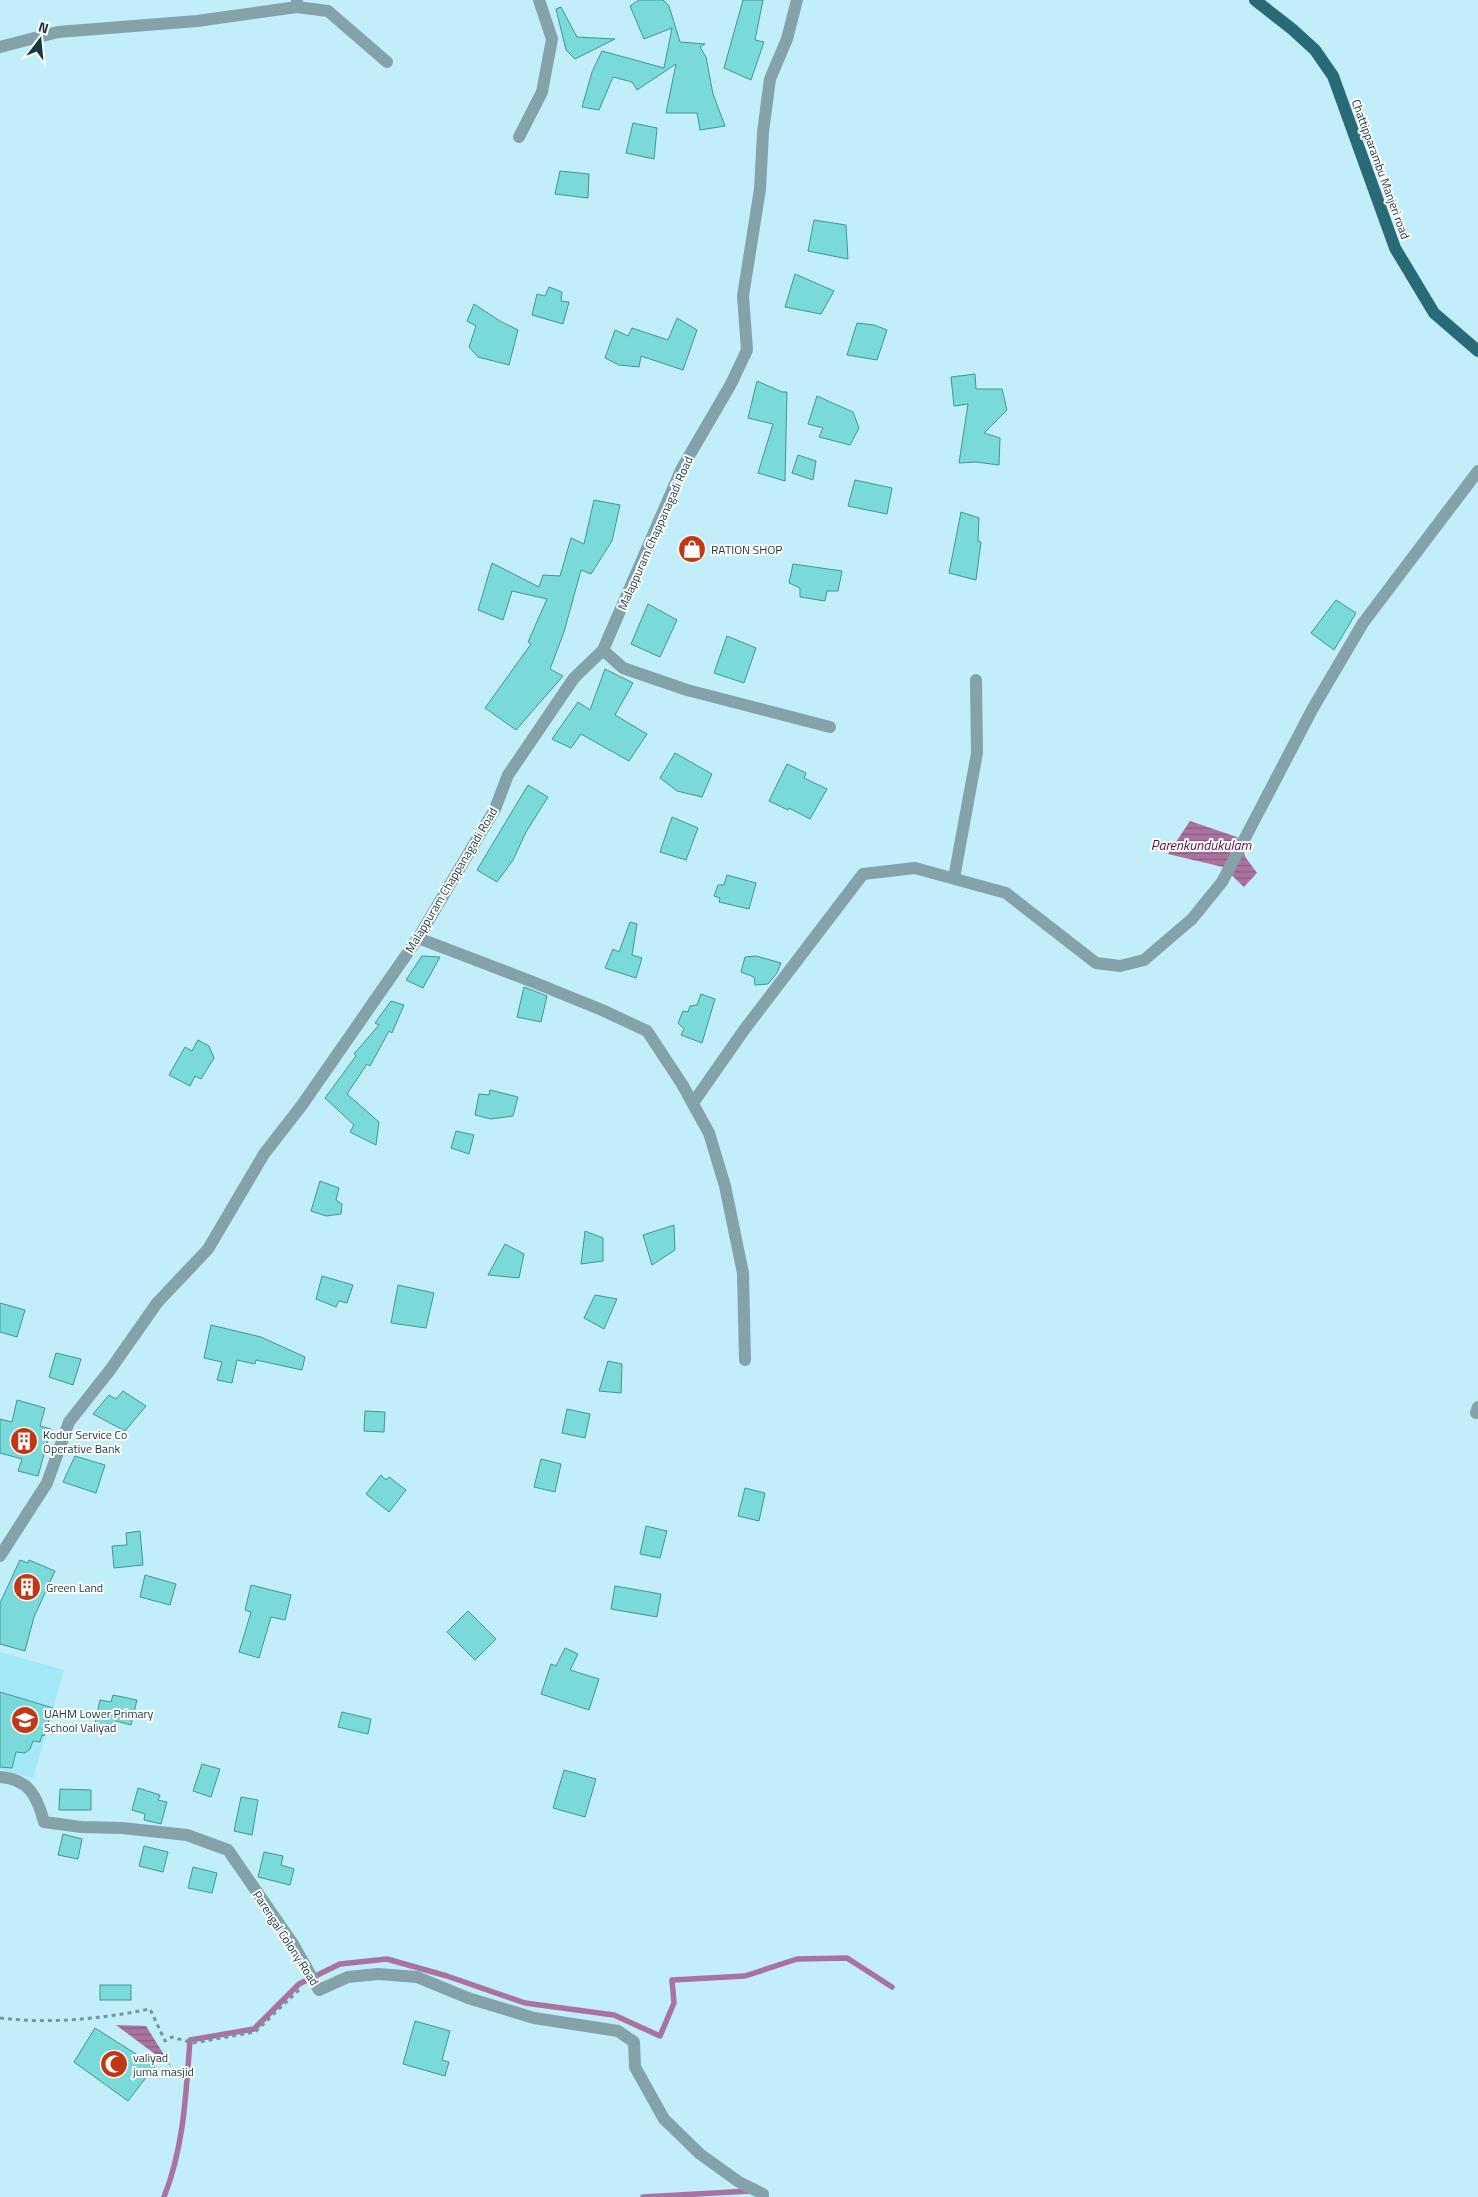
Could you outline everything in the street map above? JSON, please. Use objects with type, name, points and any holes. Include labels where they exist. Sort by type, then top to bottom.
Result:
[{"type":"main road","name":"Chattipparambu Manjeri road","points":[[1255,0],[1315,50],[1333,76],[1395,248],[1434,313],[1478,351]]},
{"type":"street","points":[[519,136],[542,92],[552,40],[539,0]]},
{"type":"street","name":"Malappuram Chappanagadi Road","points":[[0,1556],[4,1540],[47,1483],[69,1422],[110,1370],[157,1303],[208,1249],[264,1154],[302,1105],[418,938],[495,809],[508,775],[574,678],[603,650],[682,468],[731,384],[747,350],[743,296],[760,189],[763,132],[770,80],[787,38],[797,0]]},
{"type":"street","points":[[0,47],[58,32],[197,21],[297,3],[328,11],[387,62]]},
{"type":"street","points":[[693,1103],[744,1030],[864,874],[915,868],[1006,893],[1096,963],[1120,966],[1144,960],[1192,919],[1222,882],[1313,708],[1363,624],[1478,471]]},
{"type":"street","points":[[603,650],[623,668],[687,690],[830,727]]},
{"type":"street","points":[[954,878],[978,753],[976,680]]},
{"type":"street","points":[[418,938],[568,996],[647,1031],[693,1103],[709,1133],[725,1186],[743,1273],[745,1360]]},
{"type":"street","name":"Parengal Colony Road","points":[[0,1777],[24,1782],[38,1801],[44,1822],[81,1827],[122,1828],[187,1835],[228,1850],[293,1944],[319,1990],[348,1977],[378,1974],[417,1977],[468,1998],[534,2018],[618,2031],[634,2042],[635,2067],[664,2119],[700,2154],[739,2182],[763,2194],[763,2197]]},
{"type":"path","points":[[0,2018],[23,2021],[84,2019],[150,2010],[165,2041],[172,2037],[193,2043],[255,2032],[279,2011],[298,1989],[314,1981]]},
{"type":"shaded area","name":"UAHM Lower Primary School Valiyad","points":[[0,1652],[64,1670],[33,1778],[0,1769]]},
{"type":"water","name":"Parenkundukulam","points":[[1190,821],[1237,837],[1246,858],[1257,873],[1244,887],[1223,867],[1168,854]]},
{"type":"water","points":[[116,2025],[146,2026],[171,2066]]},
{"type":"building","points":[[639,0],[663,0],[669,6],[680,42],[705,44],[700,47],[706,57],[713,94],[725,126],[700,130],[697,113],[666,113],[676,64],[637,90],[632,82],[613,77],[599,110],[582,107],[592,72],[602,51],[664,68],[672,28],[644,39],[630,6]]},
{"type":"building","points":[[743,0],[763,0],[755,40],[764,42],[751,80],[724,68]]},
{"type":"building","points":[[561,7],[577,37],[615,39],[575,59],[566,50],[556,9]]},
{"type":"building","points":[[633,123],[657,128],[654,159],[626,153]]},
{"type":"building","points":[[560,171],[589,174],[588,198],[555,194]]},
{"type":"building","points":[[814,220],[846,225],[848,259],[808,251]]},
{"type":"building","points":[[795,274],[834,291],[821,314],[785,307]]},
{"type":"building","points":[[549,287],[562,292],[561,301],[569,302],[563,324],[532,315],[537,294],[545,296]]},
{"type":"building","points":[[474,304],[518,330],[509,365],[478,357],[469,347],[476,326],[467,321]]},
{"type":"building","points":[[677,318],[697,330],[683,370],[641,356],[639,367],[619,365],[605,358],[615,330],[628,336],[632,328],[668,340]]},
{"type":"building","points":[[857,323],[874,325],[887,330],[877,360],[847,355]]},
{"type":"building","points":[[975,374],[976,389],[1002,389],[1007,410],[984,433],[1000,438],[999,465],[976,462],[959,463],[968,404],[954,406],[951,377]]},
{"type":"building","points":[[757,381],[782,392],[787,392],[785,481],[758,473],[773,424],[748,418]]},
{"type":"building","points":[[817,396],[853,412],[859,428],[850,445],[819,437],[823,428],[808,424]]},
{"type":"building","points":[[798,455],[816,461],[813,480],[792,473]]},
{"type":"building","points":[[855,480],[892,488],[887,514],[848,506]]},
{"type":"building","points":[[594,500],[620,505],[612,541],[591,574],[581,570],[564,632],[550,669],[563,676],[516,730],[485,708],[531,644],[528,642],[547,599],[512,591],[503,620],[478,610],[492,563],[539,587],[543,575],[560,576],[571,538],[584,544]]},
{"type":"building","points":[[961,512],[979,518],[978,541],[981,542],[976,580],[949,573]]},
{"type":"building","points":[[793,564],[842,571],[838,591],[827,591],[825,601],[800,597],[800,588],[789,583]]},
{"type":"building","points":[[1336,600],[1356,613],[1334,650],[1311,633]]},
{"type":"building","points":[[648,604],[677,620],[660,657],[631,644]]},
{"type":"building","points":[[727,636],[756,648],[744,683],[714,673]]},
{"type":"building","points":[[605,669],[633,683],[615,715],[647,734],[629,761],[581,734],[571,748],[552,739],[578,702],[590,710]]},
{"type":"building","points":[[675,753],[712,774],[702,797],[677,791],[660,778]]},
{"type":"building","points":[[787,764],[806,773],[804,778],[827,789],[810,819],[789,808],[788,810],[769,801]]},
{"type":"building","points":[[528,785],[548,797],[526,832],[513,860],[497,882],[477,870]]},
{"type":"building","points":[[672,817],[698,828],[686,860],[660,852]]},
{"type":"building","points":[[727,875],[756,883],[749,909],[719,902],[720,898],[714,896],[718,885],[724,885]]},
{"type":"building","points":[[630,922],[637,924],[632,955],[642,958],[636,978],[605,968],[613,949],[619,952]]},
{"type":"building","points":[[422,956],[440,957],[423,988],[406,980]]},
{"type":"building","points":[[756,956],[781,963],[777,973],[768,984],[755,985],[754,977],[741,972],[745,957]]},
{"type":"building","points":[[524,987],[547,996],[541,1022],[517,1017]]},
{"type":"building","points":[[701,994],[715,999],[702,1043],[681,1035],[684,1029],[678,1023],[683,1011],[688,1012],[690,1006],[697,1005]]},
{"type":"building","points":[[391,1001],[404,1005],[392,1033],[389,1031],[370,1066],[367,1064],[347,1094],[379,1122],[376,1145],[350,1132],[354,1125],[325,1098],[356,1056],[354,1054],[379,1025],[375,1023]]},
{"type":"building","points":[[198,1040],[209,1046],[214,1058],[201,1079],[195,1076],[190,1086],[169,1075],[185,1047],[192,1051]]},
{"type":"building","points":[[490,1090],[518,1097],[513,1116],[491,1119],[475,1115],[479,1094],[489,1095]]},
{"type":"building","points":[[456,1131],[474,1135],[469,1154],[451,1148]]},
{"type":"building","points":[[320,1181],[339,1188],[336,1200],[342,1204],[341,1214],[326,1216],[311,1211]]},
{"type":"building","points":[[674,1225],[675,1250],[652,1265],[643,1235]]},
{"type":"building","points":[[585,1231],[603,1238],[603,1261],[581,1264]]},
{"type":"building","points":[[505,1244],[524,1254],[519,1278],[488,1275]]},
{"type":"building","points":[[322,1276],[353,1285],[347,1303],[339,1301],[336,1307],[316,1299]]},
{"type":"building","points":[[398,1285],[434,1293],[426,1328],[391,1323]]},
{"type":"building","points":[[595,1295],[617,1299],[604,1329],[584,1318]]},
{"type":"building","points":[[0,1303],[25,1310],[17,1337],[0,1332]]},
{"type":"building","points":[[211,1325],[261,1337],[305,1357],[302,1370],[256,1360],[255,1364],[237,1360],[232,1383],[217,1380],[222,1362],[204,1358]]},
{"type":"building","points":[[56,1353],[81,1359],[73,1385],[49,1377]]},
{"type":"building","points":[[608,1361],[622,1364],[621,1393],[599,1391]]},
{"type":"building","points":[[123,1391],[146,1406],[125,1431],[93,1414],[109,1395],[116,1399]]},
{"type":"building","name":"Kodur Service Co Operative Bank","points":[[17,1400],[45,1408],[40,1426],[51,1429],[38,1476],[18,1471],[22,1459],[0,1453],[0,1419],[12,1422]]},
{"type":"building","points":[[567,1409],[590,1414],[585,1438],[562,1433]]},
{"type":"building","points":[[365,1411],[385,1412],[384,1432],[364,1431]]},
{"type":"building","points":[[75,1456],[105,1465],[96,1493],[63,1482]]},
{"type":"building","points":[[541,1459],[561,1464],[555,1492],[534,1487]]},
{"type":"building","points":[[381,1475],[386,1480],[389,1477],[406,1490],[389,1512],[366,1494]]},
{"type":"building","points":[[745,1488],[765,1493],[759,1521],[738,1516]]},
{"type":"building","points":[[646,1526],[667,1531],[660,1558],[640,1554]]},
{"type":"building","points":[[140,1531],[143,1565],[114,1568],[112,1546],[127,1545],[126,1533]]},
{"type":"building","name":"Green Land","points":[[20,1560],[28,1563],[29,1560],[55,1571],[34,1617],[25,1651],[0,1644],[0,1603]]},
{"type":"building","points":[[145,1575],[176,1584],[170,1605],[140,1597]]},
{"type":"building","points":[[251,1585],[291,1595],[285,1620],[271,1617],[259,1658],[239,1652],[251,1612],[245,1610]]},
{"type":"building","points":[[615,1586],[661,1594],[657,1617],[611,1609]]},
{"type":"building","points":[[468,1611],[496,1639],[475,1660],[447,1632]]},
{"type":"building","points":[[565,1648],[578,1654],[570,1670],[599,1679],[589,1710],[541,1694],[551,1664],[556,1666]]},
{"type":"building","points":[[0,1692],[53,1708],[44,1736],[42,1735],[40,1742],[33,1741],[30,1749],[25,1753],[16,1752],[12,1768],[0,1767]]},
{"type":"building","points":[[113,1695],[137,1700],[131,1725],[116,1721],[114,1728],[95,1724],[100,1700],[111,1702]]},
{"type":"building","points":[[342,1712],[371,1719],[368,1734],[338,1727]]},
{"type":"building","points":[[202,1764],[220,1769],[211,1797],[193,1791]]},
{"type":"building","points":[[564,1770],[596,1779],[585,1817],[553,1808]]},
{"type":"building","points":[[138,1788],[160,1795],[158,1800],[167,1802],[161,1824],[144,1820],[145,1814],[132,1810]]},
{"type":"building","points":[[60,1789],[91,1790],[91,1810],[59,1810]]},
{"type":"building","points":[[241,1797],[258,1800],[252,1835],[234,1831]]},
{"type":"building","points":[[63,1834],[82,1839],[78,1859],[58,1855]]},
{"type":"building","points":[[144,1846],[168,1852],[163,1872],[139,1866]]},
{"type":"building","points":[[264,1852],[283,1856],[281,1865],[294,1869],[290,1885],[258,1877]]},
{"type":"building","points":[[193,1867],[217,1873],[212,1893],[188,1888]]},
{"type":"building","points":[[100,1985],[131,1985],[131,2000],[100,2000]]},
{"type":"building","points":[[415,2021],[450,2031],[442,2060],[449,2062],[445,2076],[403,2064]]},
{"type":"building","name":"valiyad juma masjid","points":[[95,2028],[155,2066],[128,2101],[74,2062]]},
{"type":"waterway","points":[[164,2197],[171,2178],[180,2139],[190,2040],[254,2029],[299,1984],[340,1964],[387,1959],[447,1976],[525,2003],[614,2015],[660,2036],[674,2003],[672,1980],[745,1976],[797,1959],[847,1958],[892,1987]]},
{"type":"waterway","points":[[643,2197],[750,2191]]},
{"type":"place","name":"RATION SHOP","points":[[692,549]]},
{"type":"place","name":"Kodur Service Co Operative Bank","points":[[24,1441]]},
{"type":"place","name":"Green Land","points":[[27,1587]]},
{"type":"place","name":"UAHM Lower Primary School Valiyad","points":[[25,1720]]},
{"type":"place","name":"valiyad juma masjid","points":[[114,2064]]}]
